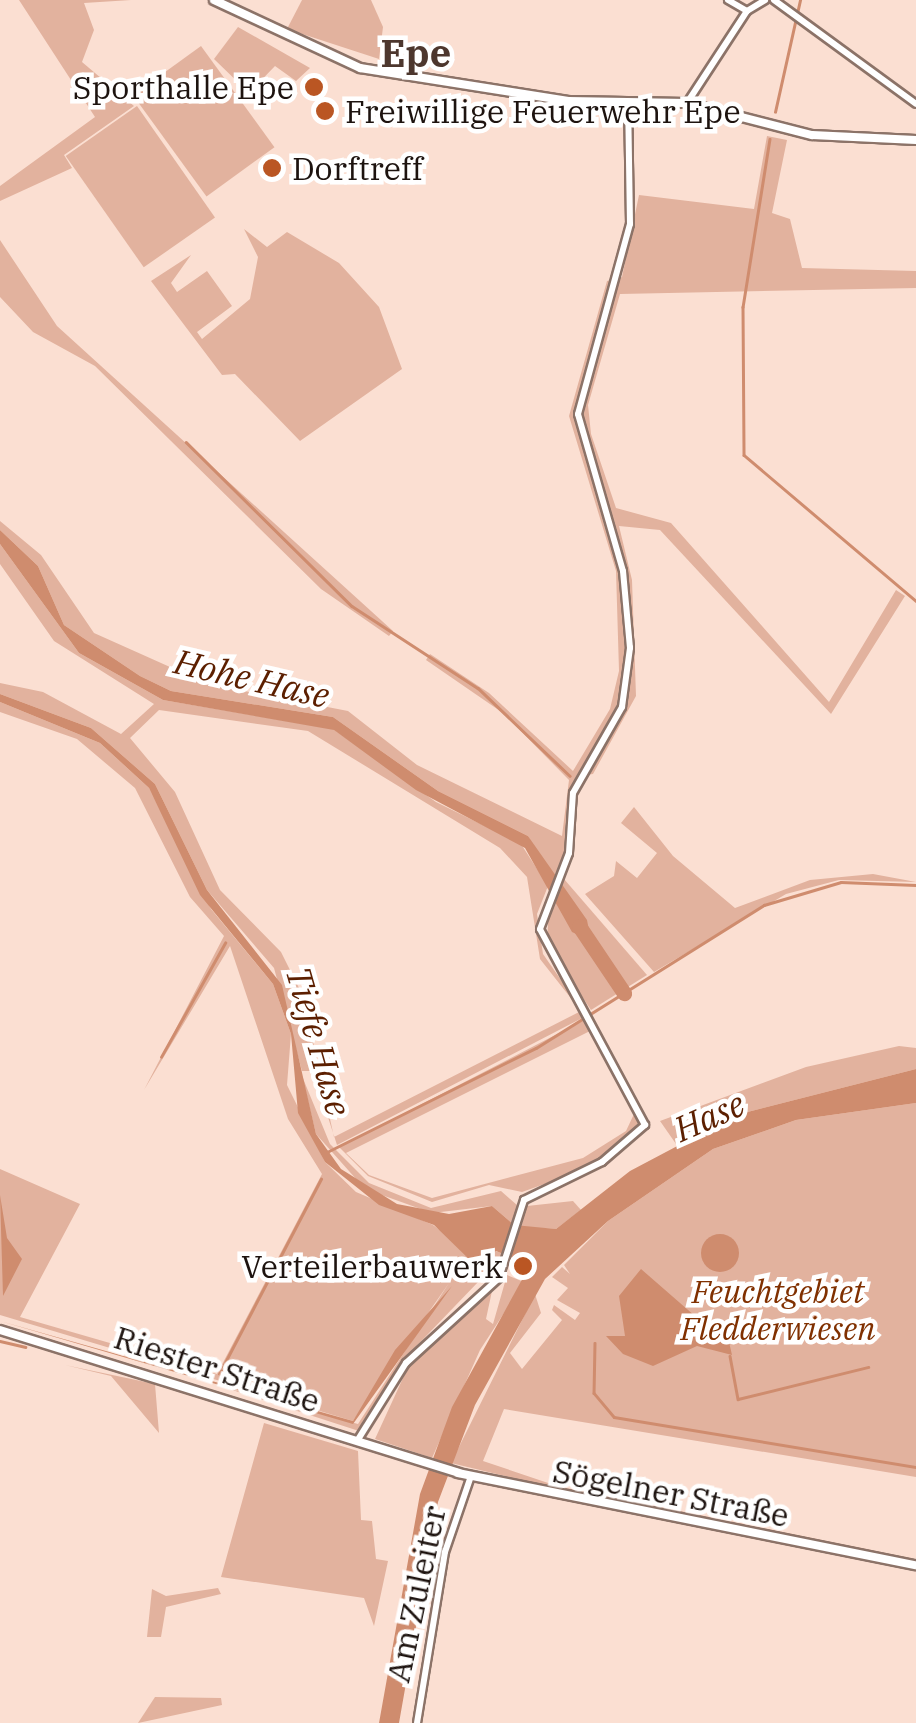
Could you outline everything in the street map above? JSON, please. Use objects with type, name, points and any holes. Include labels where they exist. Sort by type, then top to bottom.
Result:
[{"type":"street","points":[[214,0],[345,64],[628,102],[687,103],[812,134],[916,140]]},
{"type":"street","points":[[728,0],[748,11]]},
{"type":"street","points":[[687,103],[748,11],[765,0]]},
{"type":"street","points":[[774,0],[916,104]]},
{"type":"street","points":[[357,1441],[406,1363],[492,1286],[507,1260],[530,1194],[640,1136],[645,1125],[594,1021],[542,941],[548,892],[569,853],[570,801],[622,707],[630,648],[623,571],[578,414],[630,224],[628,102]]},
{"type":"street","name":"Riester Straße","points":[[0,1330],[418,1460]]},
{"type":"street","name":"Sögelner Straße","points":[[418,1460],[472,1476],[916,1565]]},
{"type":"street","name":"Am Zuleiter","points":[[416,1723],[445,1552],[472,1476]]},
{"type":"green space","points":[[19,0],[131,0],[84,3],[94,30],[82,62],[134,106],[64,155],[72,168],[0,201],[0,186],[95,117]]},
{"type":"green space","points":[[302,0],[371,0],[383,27],[379,59],[287,29]]},
{"type":"green space","points":[[238,27],[310,68],[296,81],[275,66],[249,93],[214,59]]},
{"type":"green space","points":[[201,46],[274,147],[207,197],[133,95]]},
{"type":"green space","points":[[137,106],[215,217],[144,267],[66,156]]},
{"type":"green space","points":[[767,136],[787,140],[772,213],[790,219],[802,268],[916,271],[916,288],[620,294],[588,405],[591,434],[616,508],[671,523],[829,702],[896,590],[905,596],[831,714],[660,530],[619,526],[632,580],[636,696],[593,774],[579,776],[569,794],[565,857],[552,879],[528,836],[438,791],[333,717],[171,691],[140,676],[64,625],[38,566],[0,530],[0,521],[41,555],[94,633],[208,684],[348,711],[417,765],[562,836],[569,780],[503,713],[426,660],[430,654],[489,693],[573,771],[610,709],[619,671],[616,571],[569,416],[607,281],[622,277],[639,195],[754,209]]},
{"type":"green space","points":[[244,229],[267,247],[287,232],[339,263],[379,307],[402,369],[300,441],[235,374],[222,375],[151,281],[191,255],[171,283],[177,292],[207,271],[232,306],[197,332],[202,339],[250,299],[258,257]]},
{"type":"green space","points":[[0,240],[57,326],[393,631],[389,636],[321,589],[95,366],[33,332],[0,297]]},
{"type":"green space","points":[[0,544],[79,653],[163,700],[333,729],[436,802],[521,844],[548,886],[537,914],[543,954],[586,1016],[337,1145],[334,1137],[581,1011],[540,959],[527,877],[500,848],[308,731],[159,710],[130,738],[175,792],[220,890],[281,952],[303,996],[333,1133],[313,1071],[302,1071],[274,968],[207,890],[155,784],[91,728],[0,694],[0,683],[43,692],[121,734],[154,704],[54,641],[0,564]]},
{"type":"green space","points":[[0,702],[100,743],[149,788],[211,909],[273,984],[291,1034],[287,1085],[325,1162],[356,1192],[433,1225],[486,1265],[495,1251],[505,1254],[404,1359],[359,1431],[220,1386],[358,1424],[449,1283],[353,1421],[0,1315],[0,1169],[80,1204],[20,1317],[217,1374],[322,1174],[288,1119],[230,946],[144,1090],[224,936],[190,897],[135,788],[77,739],[0,712]]},
{"type":"green space","points":[[634,807],[673,856],[735,908],[810,880],[873,874],[916,882],[839,880],[786,894],[654,972],[585,894],[614,876],[616,861],[637,878],[657,853],[621,823]]},
{"type":"green space","points":[[564,879],[647,975],[591,1010],[547,944],[549,902]]},
{"type":"green space","points":[[588,1018],[642,1114],[631,1139],[584,1170],[522,1192],[489,1185],[432,1202],[368,1176],[339,1147]],"holes":[[[590,1031],[634,1114],[626,1131],[583,1158],[432,1198],[369,1175],[346,1153]]]},
{"type":"green space","points":[[899,1046],[916,1048],[916,1069],[736,1115],[676,1144],[660,1121],[806,1067]]},
{"type":"green space","points":[[302,1076],[330,1144],[369,1183],[431,1208],[501,1191],[517,1205],[514,1225],[492,1206],[432,1213],[365,1189],[316,1134]]},
{"type":"green space","name":"Feuchtgebiet Fledderwiesen","points":[[916,1103],[916,1477],[504,1409],[483,1461],[557,1486],[916,1559],[687,1520],[451,1463],[535,1294],[541,1313],[510,1353],[522,1369],[562,1320],[552,1310],[554,1305],[575,1320],[580,1313],[557,1300],[568,1288],[552,1277],[562,1267],[570,1274],[564,1265],[608,1221],[713,1149],[796,1120]]},
{"type":"green space","points":[[573,1201],[581,1210],[556,1229],[520,1227],[527,1206]]},
{"type":"green space","points":[[507,1275],[524,1282],[480,1350],[432,1458],[375,1439],[409,1365],[492,1291],[486,1319],[493,1324]]},
{"type":"green space","points":[[65,1365],[155,1384],[159,1433],[111,1376]]},
{"type":"green space","points":[[264,1423],[358,1451],[361,1520],[372,1521],[376,1559],[388,1561],[374,1626],[364,1598],[221,1577]]},
{"type":"green space","points":[[218,1588],[221,1594],[166,1607],[161,1637],[147,1637],[152,1589],[166,1596]]},
{"type":"green space","points":[[155,1697],[221,1698],[222,1705],[138,1723]]},
{"type":"shaded area","points":[[0,530],[38,566],[64,625],[140,676],[171,691],[333,717],[438,791],[528,836],[587,920],[591,941],[572,932],[525,848],[416,790],[334,730],[163,700],[79,653],[0,544]]},
{"type":"shaded area","points":[[0,694],[91,728],[155,784],[207,890],[282,985],[316,1134],[341,1169],[397,1204],[449,1214],[492,1206],[514,1225],[556,1229],[630,1171],[736,1115],[916,1069],[916,1103],[796,1120],[713,1149],[608,1221],[545,1279],[475,1405],[438,1502],[399,1723],[379,1723],[420,1494],[452,1407],[530,1265],[496,1251],[475,1265],[434,1225],[379,1205],[325,1162],[298,1113],[291,1034],[273,984],[200,895],[149,788],[100,743],[0,702]]},
{"type":"shaded area","points":[[0,1195],[7,1238],[22,1259],[3,1296]]},
{"type":"shaded area","points":[[720,1234],[733,1240],[739,1253],[733,1266],[720,1272],[707,1266],[701,1253],[707,1240]]},
{"type":"shaded area","points":[[641,1269],[703,1323],[726,1329],[732,1355],[697,1346],[653,1366],[623,1354],[606,1336],[625,1336],[619,1296]]},
{"type":"shaded area","points":[[452,1286],[353,1424],[0,1321],[353,1421],[395,1350]]},
{"type":"waterway","points":[[775,112],[800,0]]},
{"type":"waterway","points":[[770,139],[743,307],[744,455],[916,601]]},
{"type":"waterway","points":[[186,442],[352,606],[478,688],[570,776]]},
{"type":"waterway","points":[[327,1152],[536,1048],[764,905],[841,882],[916,885]]},
{"type":"waterway","name":"Hohe Hase","points":[[579,926],[624,993]]},
{"type":"waterway","points":[[161,1057],[225,943]]},
{"type":"waterway","points":[[219,1374],[321,1179]]},
{"type":"waterway","points":[[0,1341],[25,1347]]},
{"type":"waterway","points":[[595,1343],[594,1393],[614,1417],[916,1467]]},
{"type":"waterway","points":[[730,1356],[738,1399],[868,1367]]},
{"type":"place","name":"Sporthalle Epe","points":[[314,87]]},
{"type":"place","name":"Freiwillige Feuerwehr Epe","points":[[325,111]]},
{"type":"place","name":"Dorftreff","points":[[272,168]]},
{"type":"place","name":"Verteilerbauwerk","points":[[523,1266]]},
{"type":"district","name":"Epe","points":[[416,53]]},
{"type":"water label","name":"Tiefe Hase","points":[[319,1041]]},
{"type":"water label","name":"Hase","points":[[709,1116]]}]
